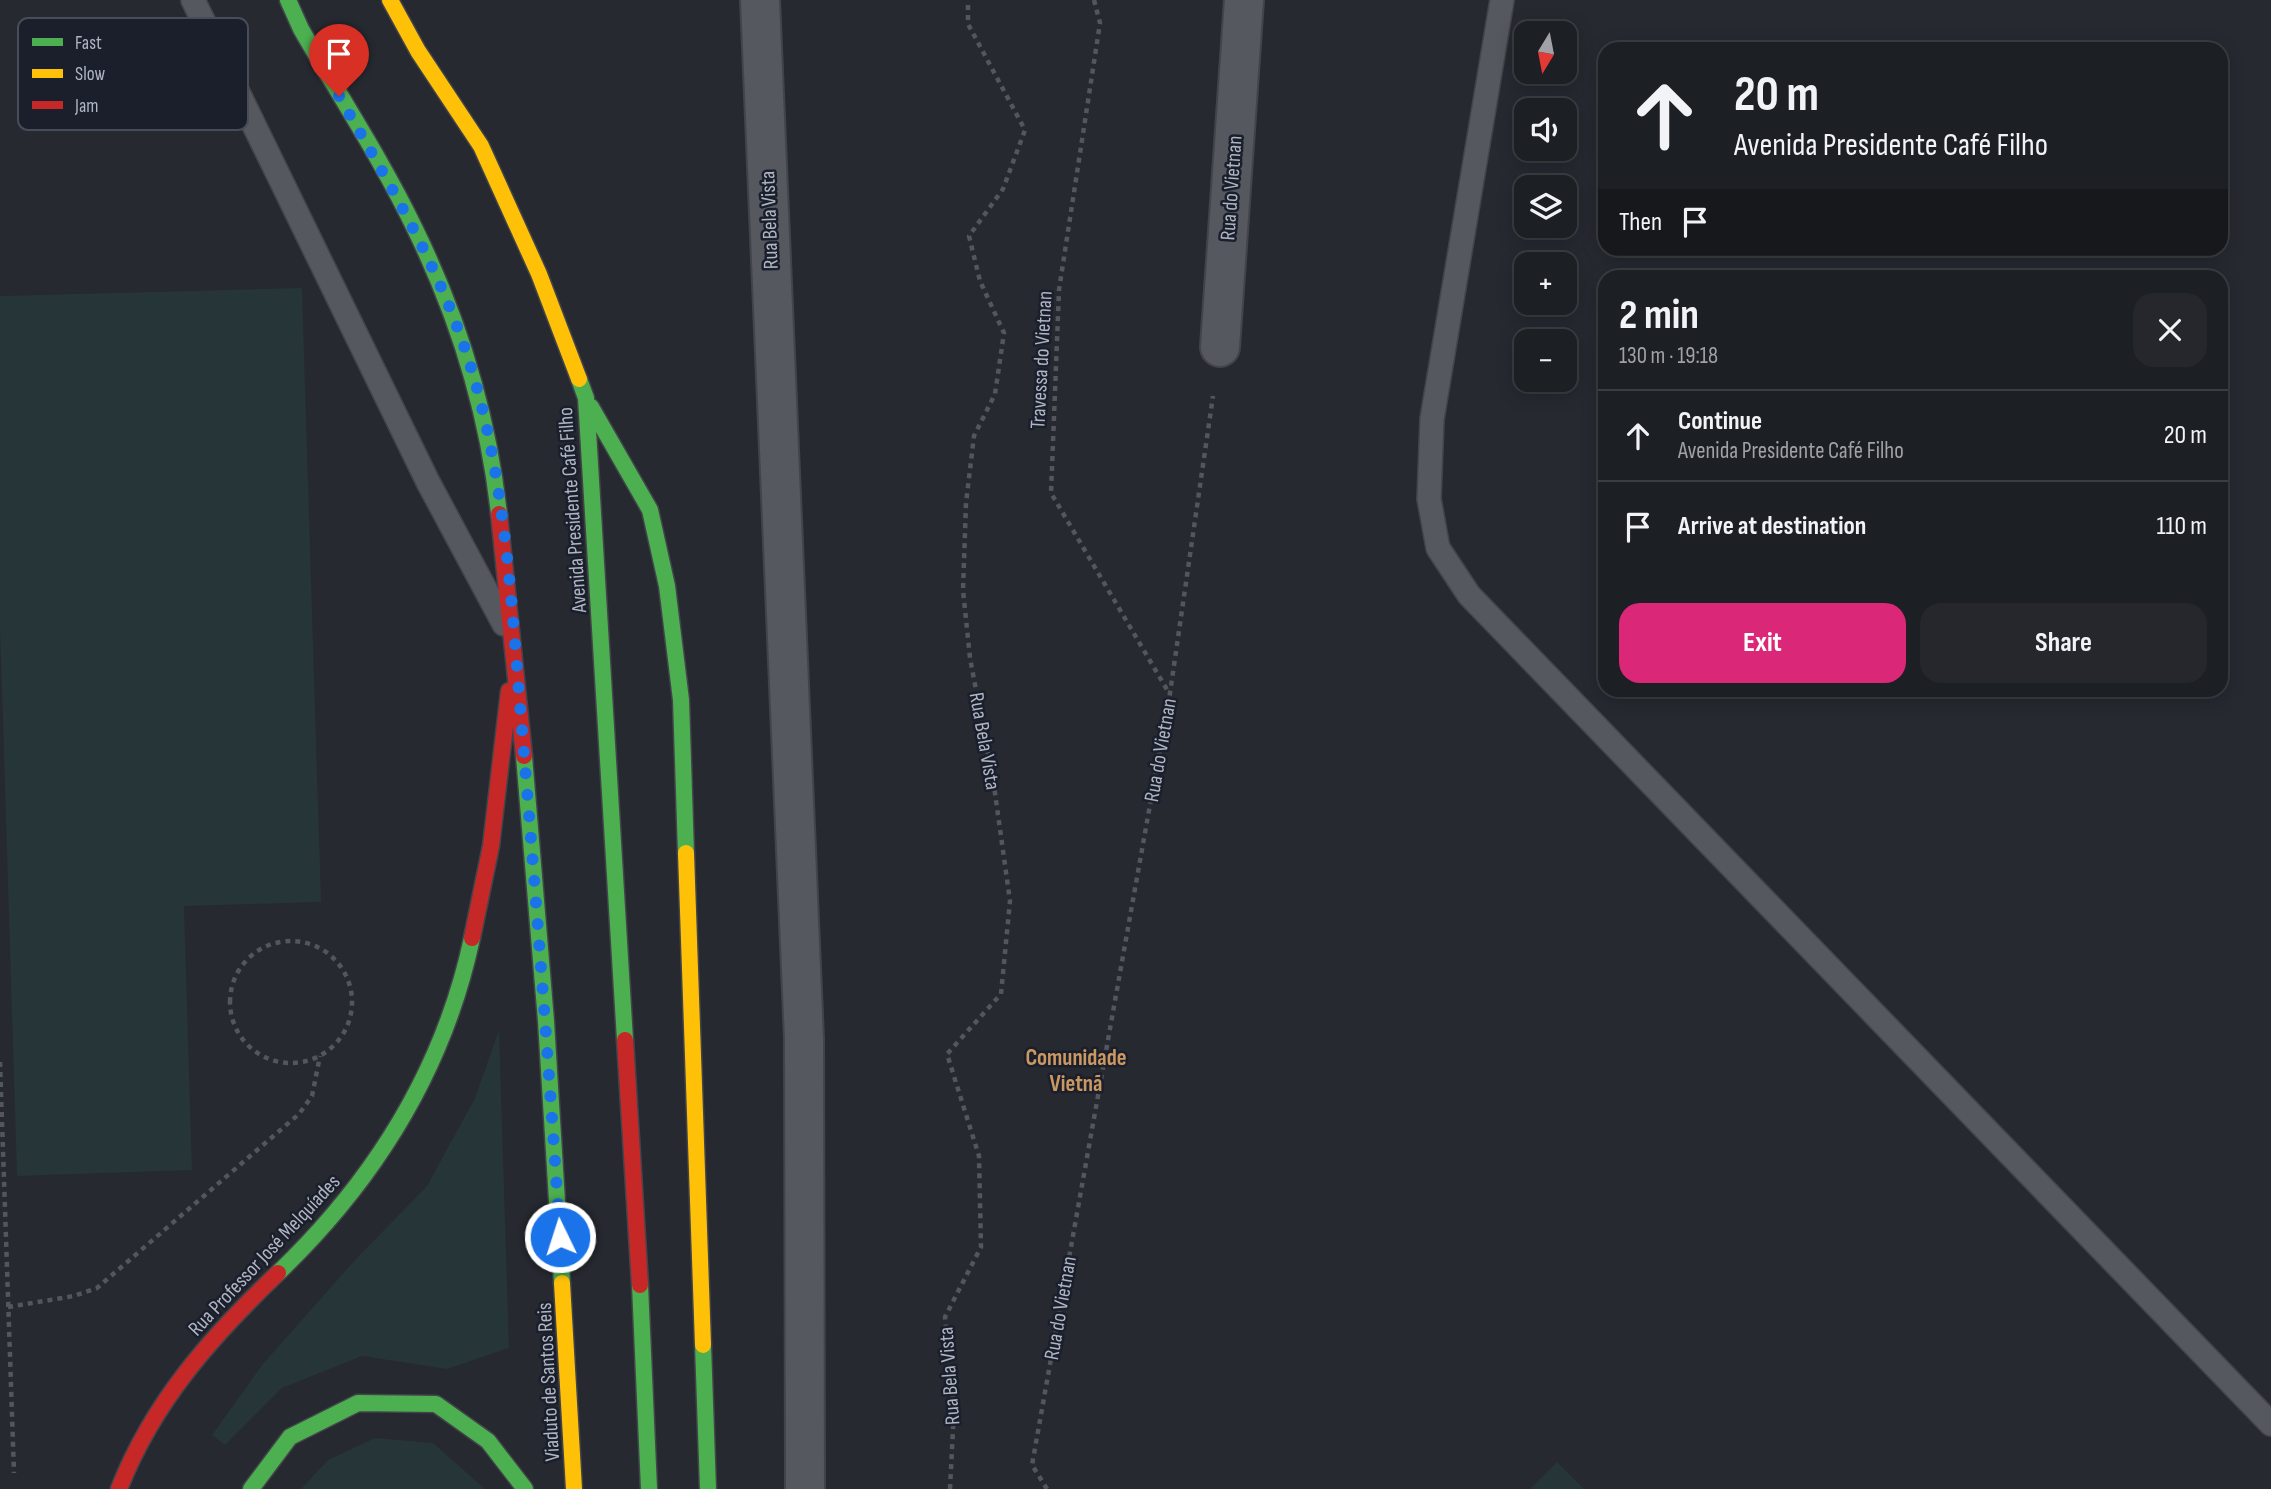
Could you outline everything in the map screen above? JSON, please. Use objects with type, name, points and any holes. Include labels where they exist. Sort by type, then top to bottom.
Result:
[{"type":"main road","points":[[288,0],[301,29],[415,228],[466,350],[494,466],[514,642]]},
{"type":"main road","name":"Avenida Presidente Café Filho","points":[[390,0],[418,51],[481,146],[539,274],[586,398],[649,1489]]},
{"type":"main road","points":[[586,398],[650,510],[667,586],[681,700],[708,1489]]},
{"type":"main road","name":"Rua Professor José Melquíades","points":[[119,1489],[135,1448],[177,1381],[229,1320],[293,1259],[360,1185],[418,1091],[460,993],[491,846],[514,642]]},
{"type":"main road","name":"Viaduto de Santos Reis","points":[[514,642],[546,1021],[574,1453],[574,1489]]},
{"type":"main road","name":"Viaduto de Santos Reis","points":[[251,1489],[290,1437],[358,1403],[436,1404],[488,1441],[525,1489]]},
{"type":"street","name":"Rua Bela Vista","points":[[760,0],[804,1039],[805,1489]]},
{"type":"street","name":"Rua do Vietnan","points":[[1220,347],[1244,0]]},
{"type":"lane","points":[[193,0],[202,18]]},
{"type":"lane","points":[[1502,0],[1432,419],[1429,499],[1438,548],[1469,595],[2271,1424]]},
{"type":"lane","points":[[248,113],[434,493],[514,642]]},
{"type":"path","name":"Rua Bela Vista","points":[[950,1489],[954,1409],[945,1317],[981,1247],[979,1156],[947,1054],[1001,994],[1010,901],[994,786],[970,658],[962,590],[966,503],[974,436],[995,394],[1004,333],[980,281],[969,236],[1003,189],[1025,130],[968,24],[968,0]]},
{"type":"path","name":"Travessa do Vietnan","points":[[1094,0],[1100,23],[1059,290],[1051,493],[1170,693]]},
{"type":"path","name":"Rua do Vietnan","points":[[1046,1489],[1032,1465],[1170,693],[1220,347]]},
{"type":"path","points":[[8,1307],[74,1296],[97,1288],[299,1114],[312,1096],[320,1056],[336,1045],[347,1029],[353,1010],[352,991],[346,974],[334,958],[318,947],[300,941],[281,942],[263,948],[247,959],[236,975],[230,993],[231,1012],[237,1031],[248,1046],[274,1060],[303,1062],[320,1056]]},
{"type":"path","points":[[0,1062],[14,1473]]},
{"type":"shaded area","points":[[302,288],[321,902],[184,906],[192,1170],[17,1176],[0,627],[0,296]]},
{"type":"shaded area","points":[[499,1030],[509,1348],[447,1369],[362,1356],[282,1388],[225,1445],[212,1435],[262,1365],[354,1261],[427,1186],[475,1098]]},
{"type":"shaded area","points":[[375,1438],[433,1443],[485,1489],[301,1489],[328,1460]]},
{"type":"shaded area","points":[[1557,1462],[1584,1489],[1530,1489]]},
{"type":"traffic: fast","points":[[288,0],[301,29],[402,203],[431,263],[458,333],[479,404],[499,514]]},
{"type":"traffic: fast","points":[[579,379],[586,398],[625,1040]]},
{"type":"traffic: fast","points":[[591,407],[650,510],[667,586],[681,700],[686,853]]},
{"type":"traffic: fast","points":[[524,756],[546,1021],[562,1283]]},
{"type":"traffic: fast","points":[[278,1273],[313,1238],[345,1200],[400,1120],[424,1077],[443,1033],[460,986],[472,938]]},
{"type":"traffic: fast","points":[[640,1285],[649,1489]]},
{"type":"traffic: fast","points":[[703,1345],[708,1489]]},
{"type":"traffic: fast","points":[[251,1489],[290,1437],[358,1403],[436,1404],[488,1441],[525,1489]]},
{"type":"traffic: slow","points":[[390,0],[418,51],[481,146],[539,274],[579,379]]},
{"type":"traffic: slow","points":[[686,853],[703,1345]]},
{"type":"traffic: slow","points":[[562,1283],[574,1489]]},
{"type":"traffic: jam","points":[[499,514],[524,756]]},
{"type":"traffic: jam","points":[[472,938],[491,846],[509,691]]},
{"type":"traffic: jam","points":[[625,1040],[640,1285]]},
{"type":"traffic: jam","points":[[119,1489],[149,1428],[186,1372],[278,1273]]},
{"type":"district","name":"Comunidade Vietnã","points":[[1076,1070]]},
{"type":"route","points":[[339,96],[415,228],[466,350],[494,466],[514,642],[546,1021],[560,1237]]}]
